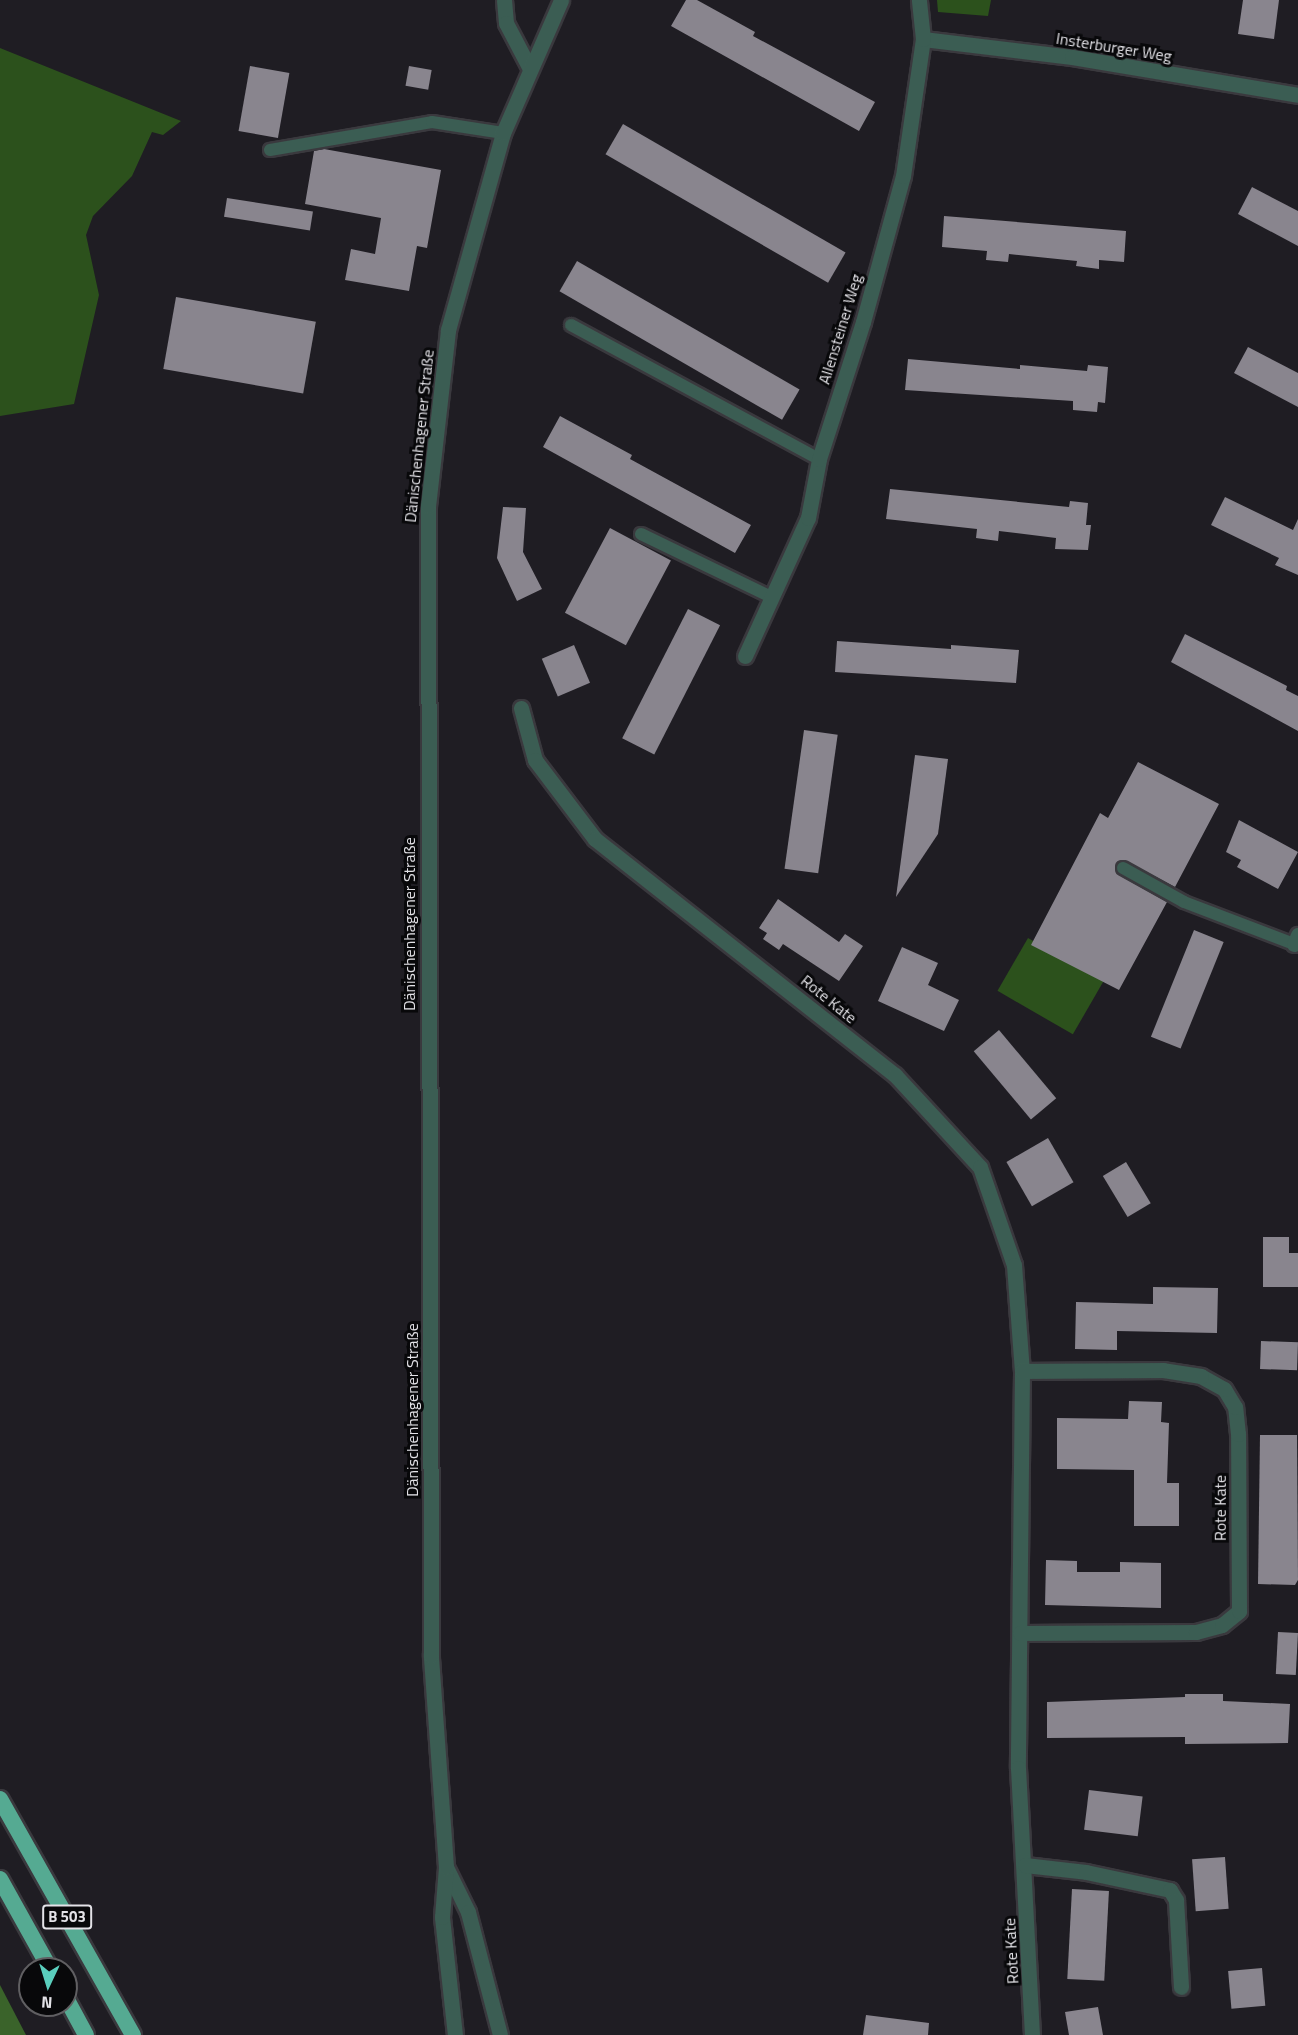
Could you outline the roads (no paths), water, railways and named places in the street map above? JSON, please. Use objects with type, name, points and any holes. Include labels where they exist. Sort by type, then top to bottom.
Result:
[{"type":"highway","name":"B 503","points":[[0,1799],[133,2035]]},
{"type":"highway","name":"B 503","points":[[0,1879],[43,1957]]},
{"type":"highway","points":[[76,2017],[86,2035]]},
{"type":"street","points":[[504,0],[506,23],[529,66]]},
{"type":"street","name":"Dänischenhagener Straße","points":[[455,2035],[442,1917],[446,1867],[431,1656],[428,506],[448,330],[502,133],[529,66],[561,0]]},
{"type":"street","name":"Allensteiner Weg","points":[[745,656],[769,596],[808,518],[819,459],[863,322],[903,176],[923,39],[919,0]]},
{"type":"street","name":"Insterburger Weg","points":[[923,39],[1072,57],[1298,95]]},
{"type":"street","name":"Rote Kate","points":[[521,708],[535,760],[595,839],[895,1075],[980,1167],[1014,1265],[1022,1371],[1018,1768],[1025,1865],[1032,2035]]},
{"type":"street","name":"Rote Kate","points":[[1020,1633],[1196,1632],[1222,1625],[1239,1611],[1238,1434],[1235,1407],[1224,1389],[1201,1376],[1163,1370],[1022,1371]]},
{"type":"street","points":[[1025,1865],[1086,1872],[1170,1890],[1176,1900],[1181,1987]]},
{"type":"street","name":"Dänischenhagener Straße","points":[[446,1867],[468,1912],[500,2035]]},
{"type":"lane","points":[[270,150],[432,122],[502,133]]},
{"type":"lane","points":[[571,325],[819,459]]},
{"type":"lane","points":[[641,534],[769,596]]},
{"type":"lane","points":[[1124,868],[1184,902],[1296,939]]}]
